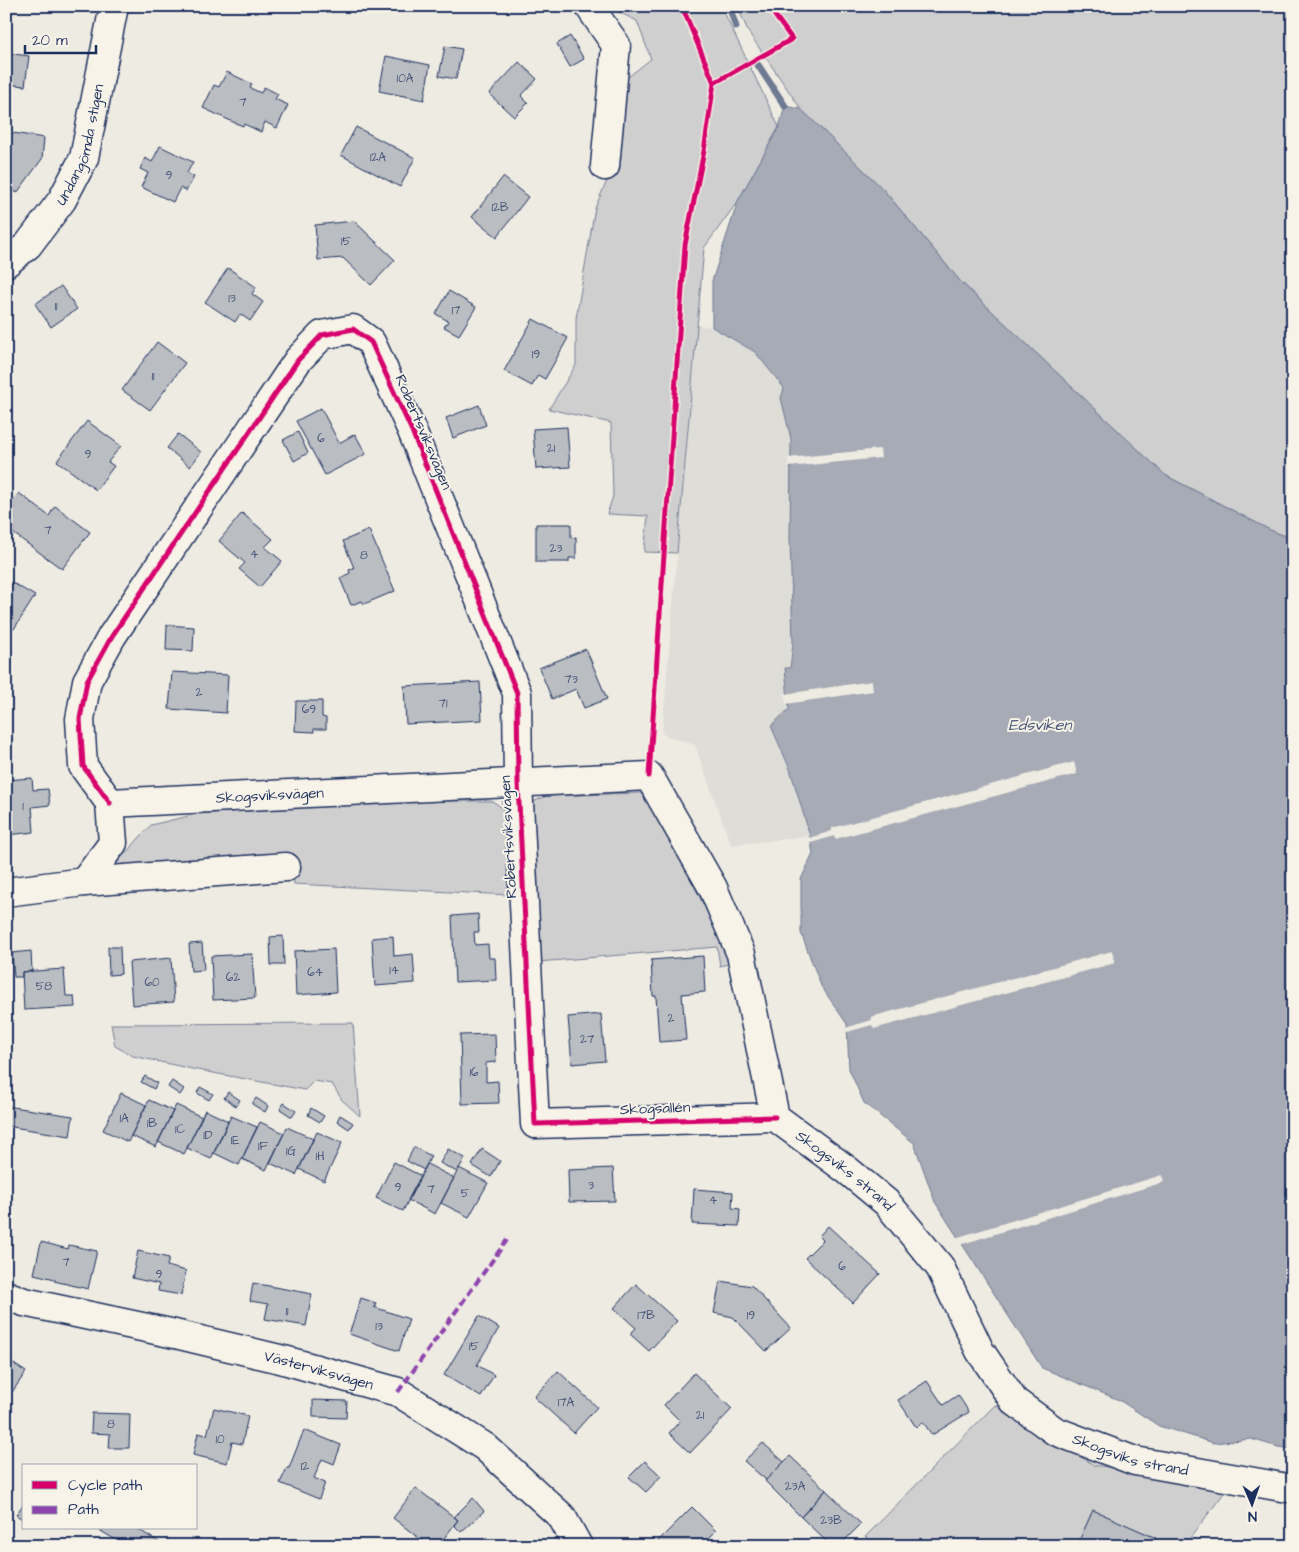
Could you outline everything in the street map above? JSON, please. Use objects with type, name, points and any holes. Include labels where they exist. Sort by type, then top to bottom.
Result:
[{"type":"street","name":"Undangömda stigen","points":[[6,264],[28,245],[62,200],[84,158],[114,6]]},
{"type":"street","points":[[589,6],[616,45],[605,166]]},
{"type":"street","name":"Robertsviksvägen","points":[[110,803],[83,766],[80,719],[87,681],[112,636],[298,360],[322,335],[354,329],[371,342],[412,431],[517,693],[518,783],[534,1124]]},
{"type":"street","points":[[518,783],[649,776],[713,888],[741,954],[775,1117]]},
{"type":"street","name":"Skogsviksvägen","points":[[110,803],[518,783]]},
{"type":"street","points":[[84,882],[113,843],[110,803]]},
{"type":"street","points":[[6,892],[84,882],[286,867]]},
{"type":"street","name":"Skogsallén","points":[[534,1124],[775,1117]]},
{"type":"street","name":"Skogsviks strand","points":[[775,1117],[847,1170],[887,1203],[940,1267],[980,1351],[1014,1400],[1042,1421],[1056,1431],[1135,1461],[1293,1489]]},
{"type":"street","name":"Västerviksvägen","points":[[6,1295],[24,1302],[62,1311],[175,1334],[284,1360],[398,1392],[485,1447],[562,1517],[578,1546]]},
{"type":"shaded area","points":[[606,6],[721,6],[779,127],[738,201],[704,248],[677,553],[644,552],[648,516],[607,514],[613,496],[611,423],[549,409],[576,365],[576,318],[595,208],[609,176],[614,88],[651,59],[637,21]]},
{"type":"shaded area","points":[[737,6],[1293,6],[1293,539],[1270,530],[1165,475],[960,281],[882,188],[801,109],[749,33]]},
{"type":"shaded area","points":[[697,325],[712,327],[755,352],[784,388],[781,398],[791,439],[790,539],[793,644],[790,668],[785,668],[789,709],[771,726],[790,769],[810,836],[731,845],[695,745],[662,734]]},
{"type":"shaded area","points":[[640,793],[652,801],[725,948],[728,964],[720,966],[717,947],[538,962],[533,802],[546,796]]},
{"type":"shaded area","points":[[407,801],[492,801],[500,806],[507,815],[509,895],[294,884],[290,860],[113,867],[151,825],[197,814]]},
{"type":"shaded area","points":[[353,1023],[360,1116],[342,1100],[332,1084],[314,1081],[305,1090],[133,1056],[115,1046],[111,1024]]},
{"type":"shaded area","points":[[995,1405],[1094,1465],[1239,1488],[1224,1493],[1184,1546],[882,1546],[865,1537]]},
{"type":"water","name":"Edsviken","points":[[785,106],[801,109],[882,188],[960,281],[1165,475],[1270,530],[1293,539],[1293,1449],[1278,1447],[1251,1439],[1214,1443],[1159,1426],[1119,1400],[1042,1368],[935,1202],[914,1143],[864,1103],[849,1069],[847,1024],[821,986],[801,933],[801,879],[813,854],[810,836],[790,769],[771,726],[789,709],[785,668],[790,668],[793,644],[790,539],[791,439],[781,398],[784,388],[755,352],[712,327],[712,281],[738,201],[779,127]]},
{"type":"pier","points":[[880,449],[881,458],[788,467],[788,458]]},
{"type":"pier","points":[[872,681],[873,691],[786,704],[785,694]]},
{"type":"pier","points":[[1074,762],[1077,774],[835,839],[834,836],[811,843],[809,838],[832,831],[832,828]]},
{"type":"pier","points":[[1112,951],[1115,963],[874,1029],[872,1025],[847,1032],[845,1028],[872,1020],[871,1017]]},
{"type":"pier","points":[[1162,1175],[1164,1182],[959,1245],[955,1238]]},
{"type":"building","points":[[570,36],[584,59],[570,67],[557,44]]},
{"type":"building","points":[[445,46],[462,49],[456,79],[439,76]]},
{"type":"building","points":[[6,53],[29,56],[25,86],[6,84]]},
{"type":"building","points":[[386,56],[430,65],[424,100],[379,91]]},
{"type":"building","points":[[519,62],[537,79],[521,96],[528,103],[514,117],[489,94]]},
{"type":"building","points":[[227,72],[252,84],[250,88],[261,93],[264,87],[278,94],[275,99],[288,105],[277,128],[265,122],[261,132],[203,108],[214,85],[219,87]]},
{"type":"building","points":[[356,127],[415,158],[400,187],[341,155]]},
{"type":"building","points":[[7,132],[44,138],[42,159],[17,193],[6,184]]},
{"type":"building","points":[[160,146],[193,162],[187,173],[194,177],[186,191],[180,188],[173,202],[141,187],[148,173],[140,169],[145,158],[152,162]]},
{"type":"building","points":[[503,177],[528,197],[497,237],[472,217]]},
{"type":"building","points":[[354,221],[395,260],[371,285],[343,258],[318,260],[315,225]]},
{"type":"building","points":[[228,268],[256,287],[252,294],[263,302],[250,321],[240,314],[235,322],[205,302]]},
{"type":"building","points":[[61,286],[77,309],[51,327],[35,304]]},
{"type":"building","points":[[449,291],[476,307],[459,335],[444,327],[448,321],[436,314]]},
{"type":"building","points":[[533,319],[568,338],[545,379],[538,375],[532,386],[504,371]]},
{"type":"building","points":[[157,342],[185,363],[150,410],[122,390]]},
{"type":"building","points":[[479,405],[486,425],[453,438],[446,418]]},
{"type":"building","points":[[321,408],[339,443],[355,434],[366,454],[325,475],[296,421]]},
{"type":"building","points":[[87,421],[121,446],[108,462],[114,466],[96,490],[57,461]]},
{"type":"building","points":[[567,427],[570,467],[536,469],[533,429]]},
{"type":"building","points":[[298,432],[308,453],[294,461],[283,440]]},
{"type":"building","points":[[178,434],[201,452],[190,467],[167,448]]},
{"type":"building","points":[[19,493],[49,516],[55,506],[90,532],[62,569],[6,528],[6,510]]},
{"type":"building","points":[[242,513],[273,539],[265,547],[282,561],[260,587],[239,569],[245,563],[219,541]]},
{"type":"building","points":[[536,524],[571,524],[571,538],[576,537],[576,558],[569,558],[569,562],[536,562]]},
{"type":"building","points":[[369,530],[395,591],[364,604],[362,601],[351,605],[340,578],[350,573],[349,570],[354,568],[343,541]]},
{"type":"building","points":[[6,579],[35,596],[14,629],[6,624]]},
{"type":"building","points":[[167,625],[194,627],[193,651],[166,650]]},
{"type":"building","points":[[586,649],[607,699],[584,708],[576,689],[552,699],[539,668]]},
{"type":"building","points":[[172,672],[228,675],[226,713],[169,709]]},
{"type":"building","points":[[480,682],[482,720],[406,724],[404,686]]},
{"type":"building","points":[[296,701],[322,701],[322,717],[326,718],[326,729],[314,729],[314,732],[295,731]]},
{"type":"building","points":[[32,778],[33,790],[48,789],[50,805],[32,807],[34,832],[8,835],[6,780]]},
{"type":"building","points":[[478,914],[479,932],[474,932],[475,945],[488,944],[489,958],[495,958],[496,980],[455,982],[452,916]]},
{"type":"building","points":[[283,936],[284,965],[271,965],[270,937]]},
{"type":"building","points":[[393,936],[394,956],[413,954],[415,983],[375,986],[372,938]]},
{"type":"building","points":[[202,943],[204,970],[191,971],[189,944]]},
{"type":"building","points":[[108,947],[120,947],[121,974],[109,975]]},
{"type":"building","points":[[334,949],[336,992],[296,995],[294,951]]},
{"type":"building","points":[[31,951],[32,971],[22,972],[22,977],[14,977],[12,953]]},
{"type":"building","points":[[252,954],[255,998],[213,1000],[211,956]]},
{"type":"building","points":[[703,956],[705,992],[682,994],[686,1040],[659,1042],[656,996],[653,996],[651,960]]},
{"type":"building","points":[[171,958],[174,1002],[132,1005],[129,962]]},
{"type":"building","points":[[64,969],[66,996],[74,996],[75,1007],[24,1010],[22,972]]},
{"type":"building","points":[[601,1014],[605,1061],[572,1064],[568,1017]]},
{"type":"building","points":[[495,1034],[496,1062],[486,1063],[486,1082],[498,1081],[499,1103],[462,1104],[460,1035]]},
{"type":"building","points":[[145,1076],[157,1083],[154,1089],[141,1082]]},
{"type":"building","points":[[172,1081],[184,1089],[180,1095],[168,1087]]},
{"type":"building","points":[[200,1087],[213,1094],[209,1100],[197,1093]]},
{"type":"building","points":[[228,1092],[240,1100],[236,1106],[224,1098]]},
{"type":"building","points":[[121,1093],[146,1105],[128,1142],[103,1130]]},
{"type":"building","points":[[256,1098],[268,1106],[265,1112],[252,1104]]},
{"type":"building","points":[[149,1100],[173,1111],[156,1147],[131,1136]]},
{"type":"building","points":[[284,1103],[296,1111],[292,1117],[280,1109]]},
{"type":"building","points":[[176,1105],[202,1117],[184,1154],[158,1142]]},
{"type":"building","points":[[6,1106],[73,1116],[70,1136],[6,1126]]},
{"type":"building","points":[[311,1108],[324,1116],[320,1122],[308,1115]]},
{"type":"building","points":[[205,1110],[228,1121],[211,1159],[187,1148]]},
{"type":"building","points":[[340,1115],[353,1123],[349,1129],[337,1121]]},
{"type":"building","points":[[231,1116],[257,1127],[239,1165],[214,1153]]},
{"type":"building","points":[[260,1122],[284,1133],[266,1170],[242,1159]]},
{"type":"building","points":[[287,1127],[313,1139],[296,1175],[270,1163]]},
{"type":"building","points":[[317,1132],[342,1143],[324,1181],[299,1169]]},
{"type":"building","points":[[414,1147],[431,1156],[424,1170],[407,1161]]},
{"type":"building","points":[[448,1149],[465,1158],[457,1172],[440,1163]]},
{"type":"building","points":[[482,1149],[500,1161],[491,1177],[472,1165]]},
{"type":"building","points":[[394,1162],[421,1176],[403,1211],[376,1198]]},
{"type":"building","points":[[427,1164],[454,1178],[435,1214],[408,1200]]},
{"type":"building","points":[[459,1168],[488,1183],[469,1217],[441,1203]]},
{"type":"building","points":[[613,1168],[615,1201],[569,1202],[568,1170]]},
{"type":"building","points":[[694,1189],[733,1192],[732,1208],[740,1209],[739,1226],[692,1224]]},
{"type":"building","points":[[828,1226],[880,1274],[853,1303],[805,1258],[823,1240],[819,1236]]},
{"type":"building","points":[[41,1242],[68,1249],[69,1245],[97,1251],[88,1289],[34,1274]]},
{"type":"building","points":[[138,1251],[169,1258],[167,1266],[186,1271],[181,1295],[158,1291],[159,1284],[132,1278]]},
{"type":"building","points":[[720,1281],[752,1286],[791,1328],[766,1351],[733,1317],[714,1313]]},
{"type":"building","points":[[253,1283],[312,1294],[306,1326],[265,1319],[268,1304],[250,1301]]},
{"type":"building","points":[[636,1284],[677,1321],[649,1351],[630,1334],[636,1328],[614,1308]]},
{"type":"building","points":[[361,1298],[376,1303],[374,1307],[409,1319],[399,1351],[349,1334]]},
{"type":"building","points":[[479,1316],[499,1328],[477,1365],[494,1375],[481,1397],[444,1375]]},
{"type":"building","points":[[6,1359],[26,1372],[8,1398],[6,1396]]},
{"type":"building","points":[[558,1371],[597,1407],[574,1433],[534,1397]]},
{"type":"building","points":[[694,1373],[732,1409],[690,1453],[669,1433],[680,1421],[664,1405]]},
{"type":"building","points":[[927,1381],[943,1405],[958,1395],[969,1412],[932,1435],[923,1422],[916,1427],[898,1400]]},
{"type":"building","points":[[313,1400],[347,1401],[346,1418],[313,1417]]},
{"type":"building","points":[[214,1408],[248,1416],[242,1444],[232,1442],[227,1463],[193,1455],[198,1433],[207,1435]]},
{"type":"building","points":[[92,1413],[130,1414],[129,1448],[109,1448],[110,1434],[91,1433]]},
{"type":"building","points":[[304,1430],[341,1445],[334,1464],[322,1459],[314,1478],[325,1483],[319,1499],[280,1483],[287,1468],[289,1468]]},
{"type":"building","points":[[763,1443],[784,1462],[766,1480],[744,1461]]},
{"type":"building","points":[[790,1456],[826,1490],[801,1517],[765,1481]]},
{"type":"building","points":[[645,1461],[661,1476],[646,1492],[629,1477]]},
{"type":"building","points":[[416,1488],[458,1520],[438,1546],[429,1546],[393,1518]]},
{"type":"building","points":[[826,1490],[861,1524],[839,1546],[831,1546],[801,1517]]},
{"type":"building","points":[[473,1498],[484,1511],[461,1532],[454,1525],[458,1520],[454,1517]]},
{"type":"building","points":[[22,1506],[22,1519],[16,1515]]},
{"type":"building","points":[[692,1507],[716,1531],[709,1538],[717,1546],[653,1546]]},
{"type":"building","points":[[1093,1510],[1156,1538],[1152,1546],[1090,1546],[1079,1541]]},
{"type":"building","points":[[99,1530],[139,1530],[162,1544],[160,1546],[126,1546]]},
{"type":"waterway","points":[[729,6],[736,27]]},
{"type":"waterway","points":[[758,65],[785,106]]},
{"type":"marked path","points":[[398,1392],[507,1240]]},
{"type":"cycle path","points":[[649,776],[685,245],[704,151],[714,83],[684,11],[680,6]]},
{"type":"cycle path","points":[[714,83],[792,39],[768,6]]},
{"type":"cycle path","points":[[110,803],[83,766],[80,719],[87,681],[112,636],[298,360],[322,335],[353,329],[371,342],[412,431],[517,693],[518,783],[535,1124],[775,1117]]}]
